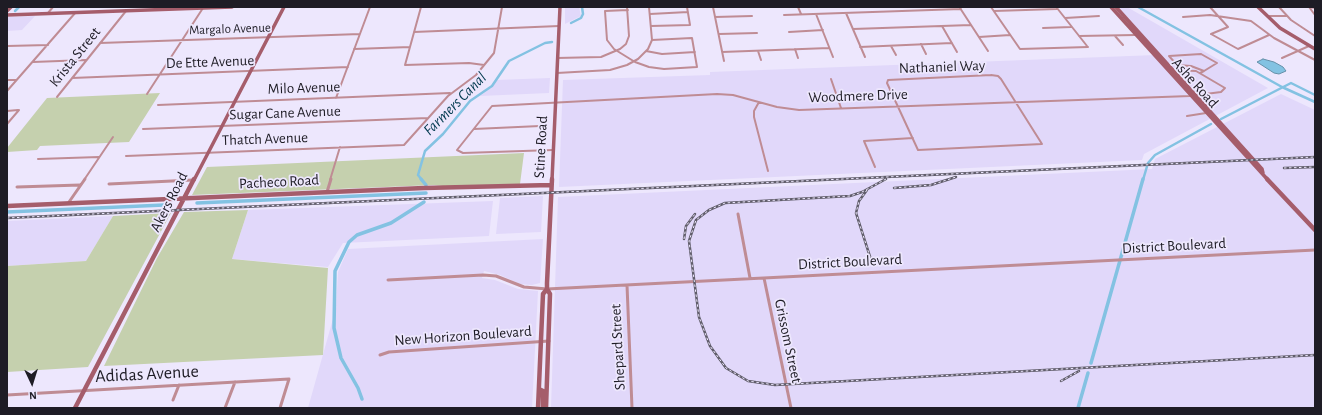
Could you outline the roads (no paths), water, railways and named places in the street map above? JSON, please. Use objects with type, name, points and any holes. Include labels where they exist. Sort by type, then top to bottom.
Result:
[{"type":"street","points":[[7,11],[11,7]]},
{"type":"street","points":[[48,13],[53,7]]},
{"type":"street","points":[[104,11],[108,7]]},
{"type":"street","points":[[7,15],[232,7]]},
{"type":"street","name":"Akers Road","points":[[75,408],[284,7]]},
{"type":"street","points":[[336,98],[370,7]]},
{"type":"street","points":[[421,7],[405,65],[470,63],[484,65]]},
{"type":"street","points":[[428,118],[451,93],[472,79],[496,50],[502,7]]},
{"type":"street","name":"Stine Road","points":[[546,408],[550,294],[547,289],[560,7]]},
{"type":"street","points":[[557,73],[604,71],[622,67],[634,61],[646,51],[652,40],[652,26],[649,7]]},
{"type":"street","points":[[652,26],[690,25],[687,7]]},
{"type":"street","points":[[713,7],[724,61]]},
{"type":"street","points":[[798,7],[801,14]]},
{"type":"street","points":[[859,7],[861,12]]},
{"type":"street","points":[[991,7],[1020,49],[1088,47],[1057,8],[994,11]]},
{"type":"street","name":"Ashe Road","points":[[1111,7],[1211,119],[1315,230]]},
{"type":"street","name":"Ashe Road","points":[[1116,7],[1262,169],[1263,173]]},
{"type":"street","points":[[1210,7],[1228,27],[1211,34],[1238,49],[1269,35]]},
{"type":"street","points":[[1257,7],[1286,33],[1315,49]]},
{"type":"street","points":[[1279,7],[1287,16],[1315,36]]},
{"type":"street","points":[[1309,7],[1315,8]]},
{"type":"street","points":[[1309,7],[1315,15]]},
{"type":"street","points":[[147,94],[203,8]]},
{"type":"street","points":[[784,15],[960,8],[988,51]]},
{"type":"street","points":[[557,58],[597,57],[617,51],[626,44],[629,39],[627,9],[605,11],[607,40],[617,51],[644,66],[659,68],[697,67],[692,38],[652,40]]},
{"type":"street","name":"Krista Street","points":[[57,97],[126,11]]},
{"type":"street","points":[[7,91],[76,12]]},
{"type":"street","points":[[650,14],[688,12]]},
{"type":"street","points":[[846,13],[864,57]]},
{"type":"street","points":[[816,14],[833,57]]},
{"type":"street","points":[[1183,17],[1199,15],[1251,20],[1269,35],[1297,52],[1315,60]]},
{"type":"street","points":[[715,17],[752,16]]},
{"type":"street","points":[[1064,18],[1099,16]]},
{"type":"street","points":[[1266,16],[1287,16]]},
{"type":"street","points":[[853,29],[971,25]]},
{"type":"street","points":[[414,32],[559,26]]},
{"type":"street","points":[[942,26],[957,52]]},
{"type":"street","points":[[1043,28],[1072,27]]},
{"type":"street","points":[[789,32],[823,30]]},
{"type":"street","points":[[719,34],[757,33]]},
{"type":"street","name":"Margalo Avenue","points":[[100,43],[360,34]]},
{"type":"street","points":[[978,36],[1010,35]]},
{"type":"street","points":[[1115,35],[1123,45]]},
{"type":"street","points":[[1079,36],[1136,35],[1154,49]]},
{"type":"street","points":[[860,47],[952,43]]},
{"type":"street","points":[[921,44],[926,54]]},
{"type":"street","points":[[7,46],[48,45]]},
{"type":"street","points":[[891,46],[896,55]]},
{"type":"street","points":[[1282,58],[1309,46]]},
{"type":"street","points":[[354,49],[410,47]]},
{"type":"street","points":[[722,52],[830,48]]},
{"type":"street","points":[[795,49],[798,58]]},
{"type":"street","points":[[646,51],[662,54],[695,52]]},
{"type":"street","points":[[758,51],[761,60]]},
{"type":"street","points":[[1154,56],[1173,70],[1191,70],[1200,73],[1204,71],[1217,63],[1201,54],[1169,56],[1177,65],[1191,66],[1204,71]]},
{"type":"street","points":[[33,62],[87,60]]},
{"type":"street","name":"De Ette Avenue","points":[[72,78],[348,67]]},
{"type":"street","name":"Woodmere Drive","points":[[473,129],[492,106],[717,94],[733,95],[791,109],[841,108],[1190,96],[1221,92],[1225,88],[1200,73]]},
{"type":"street","name":"Nathaniel Way","points":[[897,106],[887,83],[888,80],[998,76],[1016,103]]},
{"type":"street","points":[[831,79],[841,108]]},
{"type":"street","points":[[7,80],[17,80]]},
{"type":"street","name":"Milo Avenue","points":[[158,105],[451,93]]},
{"type":"street","points":[[759,102],[754,110],[754,117],[768,171]]},
{"type":"street","points":[[897,106],[918,150],[1042,144],[1016,103]]},
{"type":"street","points":[[7,111],[19,110],[7,124]]},
{"type":"street","points":[[1188,116],[1206,113]]},
{"type":"street","name":"Sugar Cane Avenue","points":[[143,130],[428,118]]},
{"type":"street","name":"Thatch Avenue","points":[[126,156],[404,144],[428,118]]},
{"type":"street","points":[[540,126],[473,129],[458,147],[458,152],[553,150]]},
{"type":"street","points":[[69,202],[113,137]]},
{"type":"street","points":[[875,167],[864,141],[913,138]]},
{"type":"street","points":[[326,192],[340,147]]},
{"type":"street","points":[[38,159],[100,157]]},
{"type":"street","points":[[109,184],[194,180]]},
{"type":"street","points":[[17,188],[81,185]]},
{"type":"street","name":"Pacheco Road","points":[[7,206],[69,202],[184,199],[424,188],[551,185]]},
{"type":"street","points":[[738,214],[750,278]]},
{"type":"street","name":"District Boulevard","points":[[388,280],[489,275],[524,288],[547,289],[1315,250]]},
{"type":"street","name":"Grissom Street","points":[[764,278],[791,408]]},
{"type":"street","name":"Shepard Street","points":[[626,285],[632,408]]},
{"type":"street","name":"Stine Road","points":[[538,408],[543,294],[547,289]]},
{"type":"street","name":"New Horizon Boulevard","points":[[380,355],[394,352],[549,342]]},
{"type":"street","name":"Adidas Avenue","points":[[7,395],[289,379],[280,408]]},
{"type":"street","points":[[225,408],[235,382]]},
{"type":"street","points":[[173,400],[179,385]]},
{"type":"street","points":[[539,389],[543,391],[542,408]]},
{"type":"water","points":[[1263,59],[1274,62],[1283,67],[1286,71],[1279,74],[1274,73],[1257,62]]},
{"type":"waterway","points":[[15,11],[19,7]]},
{"type":"waterway","name":"Farmers Canal","points":[[571,23],[581,18],[583,14],[582,7]]},
{"type":"waterway","points":[[1138,7],[1283,87]]},
{"type":"waterway","name":"Farmers Canal","points":[[422,180],[418,175],[425,151],[443,134],[470,101],[492,86],[509,61],[545,43],[552,42]]},
{"type":"waterway","points":[[1283,87],[1291,83],[1315,95]]},
{"type":"waterway","points":[[1221,119],[1283,87]]},
{"type":"waterway","points":[[1283,87],[1315,102]]},
{"type":"waterway","points":[[1143,180],[1148,163],[1155,155],[1211,124]]},
{"type":"waterway","name":"Farmers Canal","points":[[421,179],[426,185]]},
{"type":"waterway","points":[[1091,363],[1143,179]]},
{"type":"waterway","points":[[197,203],[426,193]]},
{"type":"waterway","name":"Farmers Canal","points":[[362,399],[358,388],[341,358],[334,328],[335,271],[349,242],[357,235],[391,223],[424,202]]},
{"type":"waterway","points":[[7,212],[164,205]]},
{"type":"waterway","points":[[1078,408],[1088,373]]},
{"type":"railway","points":[[7,218],[1315,157]]},
{"type":"railway","points":[[1284,168],[1315,167]]},
{"type":"railway","points":[[894,188],[931,185],[956,177]]},
{"type":"railway","points":[[886,179],[862,192],[850,196],[725,203],[709,210],[696,220],[689,241],[699,317],[710,346],[726,368],[748,381],[775,385],[1315,355]]},
{"type":"railway","points":[[867,190],[859,201],[856,213],[872,263]]},
{"type":"railway","points":[[684,239],[686,226],[695,214]]},
{"type":"railway","points":[[1061,381],[1079,371]]}]
